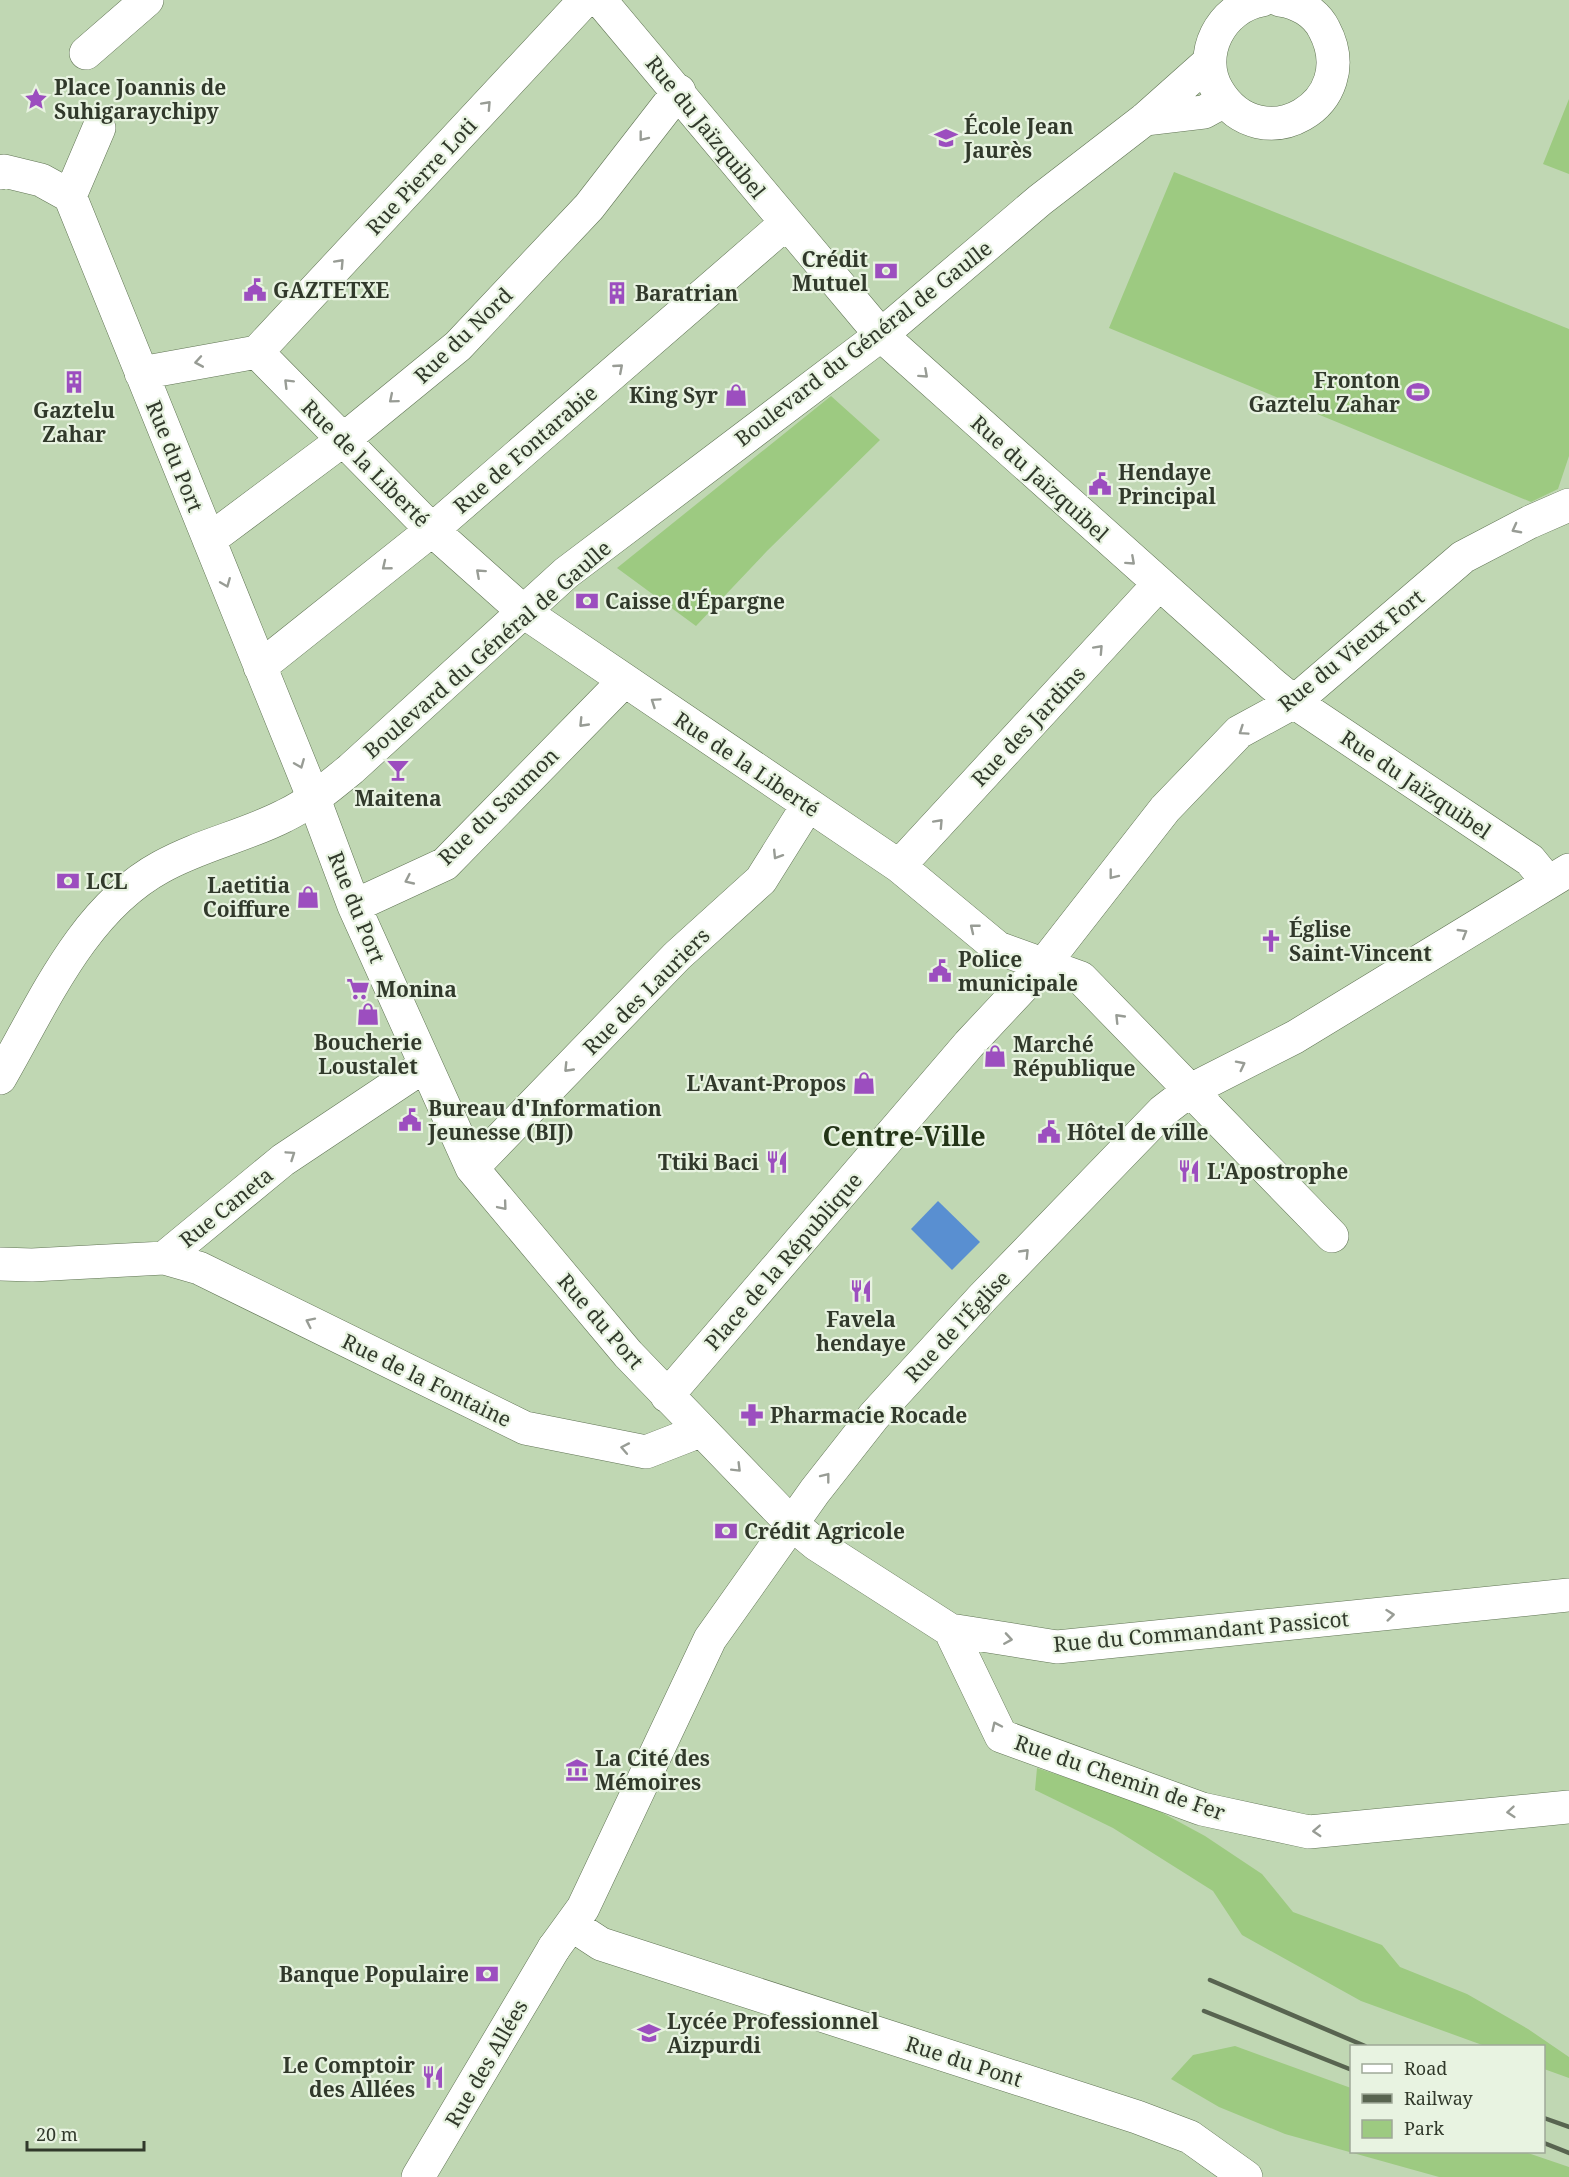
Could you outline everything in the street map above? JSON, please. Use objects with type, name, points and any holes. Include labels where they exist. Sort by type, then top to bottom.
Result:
[{"type":"street","points":[[86,53],[147,0]]},
{"type":"street","name":"Rue Pierre Loti","points":[[257,352],[585,0]]},
{"type":"street","name":"Rue du Jaïzquibel","points":[[600,0],[679,91],[785,224],[881,335],[1158,585],[1294,702],[1530,860],[1559,876]]},
{"type":"street","points":[[1246,3],[1223,22],[1213,40],[1209,62],[1214,83],[1224,102],[1241,115],[1259,123],[1279,123],[1298,118],[1314,108],[1325,94],[1332,78],[1334,59],[1328,12],[1312,13],[1286,0],[1280,0]]},
{"type":"street","name":"Boulevard du Général de Gaulle","points":[[0,1078],[81,942],[119,897],[161,867],[283,817],[314,799],[351,769],[566,573],[881,335],[1040,200],[1145,119],[1209,62]]},
{"type":"street","name":"Rue du Nord","points":[[209,540],[343,440],[458,346],[589,207],[679,91]]},
{"type":"street","points":[[1145,119],[1204,112],[1224,102]]},
{"type":"street","points":[[0,173],[4,171],[41,180],[70,196],[99,128]]},
{"type":"street","name":"Rue du Port","points":[[70,196],[314,799],[354,906],[424,1066],[472,1168],[667,1396],[793,1525]]},
{"type":"street","name":"Rue de Fontarabie","points":[[260,667],[432,530],[785,224]]},
{"type":"street","points":[[141,373],[257,352]]},
{"type":"street","name":"Rue de la Liberté","points":[[257,352],[432,530],[524,612],[899,866],[998,948],[1081,978],[1332,1236]]},
{"type":"street","name":"Rue du Vieux Fort","points":[[1044,964],[1164,809],[1239,732],[1294,702],[1463,557],[1530,522],[1568,507]]},
{"type":"street","name":"Rue des Jardins","points":[[899,866],[1158,585]]},
{"type":"street","name":"Rue du Saumon","points":[[354,906],[445,864],[624,681]]},
{"type":"street","name":"Rue des Lauriers","points":[[472,1168],[677,956],[761,880],[808,805]]},
{"type":"street","name":"Rue de l'Église","points":[[563,1937],[710,1639],[815,1491],[874,1416],[996,1282],[1163,1111],[1189,1091],[1295,1037],[1559,876]]},
{"type":"street","name":"Place de la République","points":[[667,1396],[969,1044],[1044,964]]},
{"type":"street","name":"Rue Caneta","points":[[0,1264],[32,1265],[164,1258],[283,1161],[424,1066]]},
{"type":"street","name":"Rue de la Fontaine","points":[[164,1258],[199,1268],[525,1428],[646,1452],[700,1431]]},
{"type":"street","name":"Rue du Commandant Passicot","points":[[793,1525],[816,1544],[950,1630],[1057,1647],[1569,1595]]},
{"type":"street","name":"Rue du Chemin de Fer","points":[[950,1630],[1001,1736],[1202,1809],[1309,1832],[1569,1807]]},
{"type":"street","name":"Rue des Allées","points":[[419,2176],[563,1937]]},
{"type":"street","name":"Rue du Pont","points":[[563,1937],[601,1944],[1158,2125],[1190,2137],[1246,2177]]},
{"type":"green space","points":[[1569,99],[1569,174],[1543,164]]},
{"type":"green space","name":"Fronton Gaztelu Zahar","points":[[1174,172],[1569,329],[1569,456],[1558,489],[1531,502],[1109,328]]},
{"type":"green space","points":[[831,396],[880,440],[767,551],[696,626],[617,568]]},
{"type":"green space","points":[[1037,1768],[1146,1804],[1205,1836],[1262,1874],[1293,1912],[1382,1945],[1400,1967],[1467,1994],[1528,2029],[1569,2057],[1569,2078],[1545,2069],[1545,2045],[1482,2045],[1361,2001],[1242,1935],[1213,1891],[1113,1828],[1035,1790]]},
{"type":"green space","points":[[1235,2046],[1350,2088],[1350,2152],[1285,2134],[1219,2107],[1171,2079],[1193,2055]]},
{"type":"green space","points":[[1353,2153],[1528,2153],[1569,2167],[1569,2177],[1439,2177]]},
{"type":"water","points":[[938,1201],[980,1242],[952,1270],[911,1229]]},
{"type":"railway","points":[[1210,1980],[1363,2045]]},
{"type":"railway","points":[[1204,2011],[1350,2069]]},
{"type":"railway","points":[[1545,2118],[1569,2127]]},
{"type":"railway","points":[[1545,2143],[1569,2153]]},
{"type":"place","name":"Place Joannis de Suhigaraychipy","points":[[36,99]]},
{"type":"place","name":"École Jean Jaurès","points":[[946,138]]},
{"type":"place","name":"Crédit Mutuel","points":[[886,271]]},
{"type":"place","name":"GAZTETXE","points":[[255,290]]},
{"type":"place","name":"Baratrian","points":[[617,293]]},
{"type":"place","name":"Gaztelu Zahar","points":[[74,382]]},
{"type":"place","name":"Fronton Gaztelu Zahar","points":[[1418,392]]},
{"type":"place","name":"King Syr","points":[[736,395]]},
{"type":"place","name":"Hendaye Principal","points":[[1100,484]]},
{"type":"place","name":"Caisse d'Épargne","points":[[587,601]]},
{"type":"place","name":"Maitena","points":[[398,770]]},
{"type":"place","name":"LCL","points":[[68,881]]},
{"type":"place","name":"Laetitia Coiffure","points":[[308,897]]},
{"type":"place","name":"Église Saint-Vincent","points":[[1271,941]]},
{"type":"place","name":"Police municipale","points":[[940,971]]},
{"type":"place","name":"Monina","points":[[358,989]]},
{"type":"place","name":"Boucherie Loustalet","points":[[368,1014]]},
{"type":"place","name":"Marché République","points":[[995,1056]]},
{"type":"place","name":"L'Avant-Propos","points":[[864,1083]]},
{"type":"place","name":"Bureau d'Information Jeunesse (BIJ)","points":[[410,1120]]},
{"type":"place","name":"Hôtel de ville","points":[[1049,1132]]},
{"type":"place","name":"Ttiki Baci","points":[[777,1162]]},
{"type":"place","name":"L'Apostrophe","points":[[1189,1171]]},
{"type":"place","name":"Favela hendaye","points":[[861,1291]]},
{"type":"place","name":"Pharmacie Rocade","points":[[752,1415]]},
{"type":"place","name":"Crédit Agricole","points":[[726,1531]]},
{"type":"place","name":"La Cité des Mémoires","points":[[577,1770]]},
{"type":"place","name":"Banque Populaire","points":[[487,1974]]},
{"type":"place","name":"Lycée Professionnel Aizpurdi","points":[[649,2033]]},
{"type":"place","name":"Le Comptoir des Allées","points":[[433,2077]]},
{"type":"district","name":"Centre-Ville","points":[[904,1135]]}]
